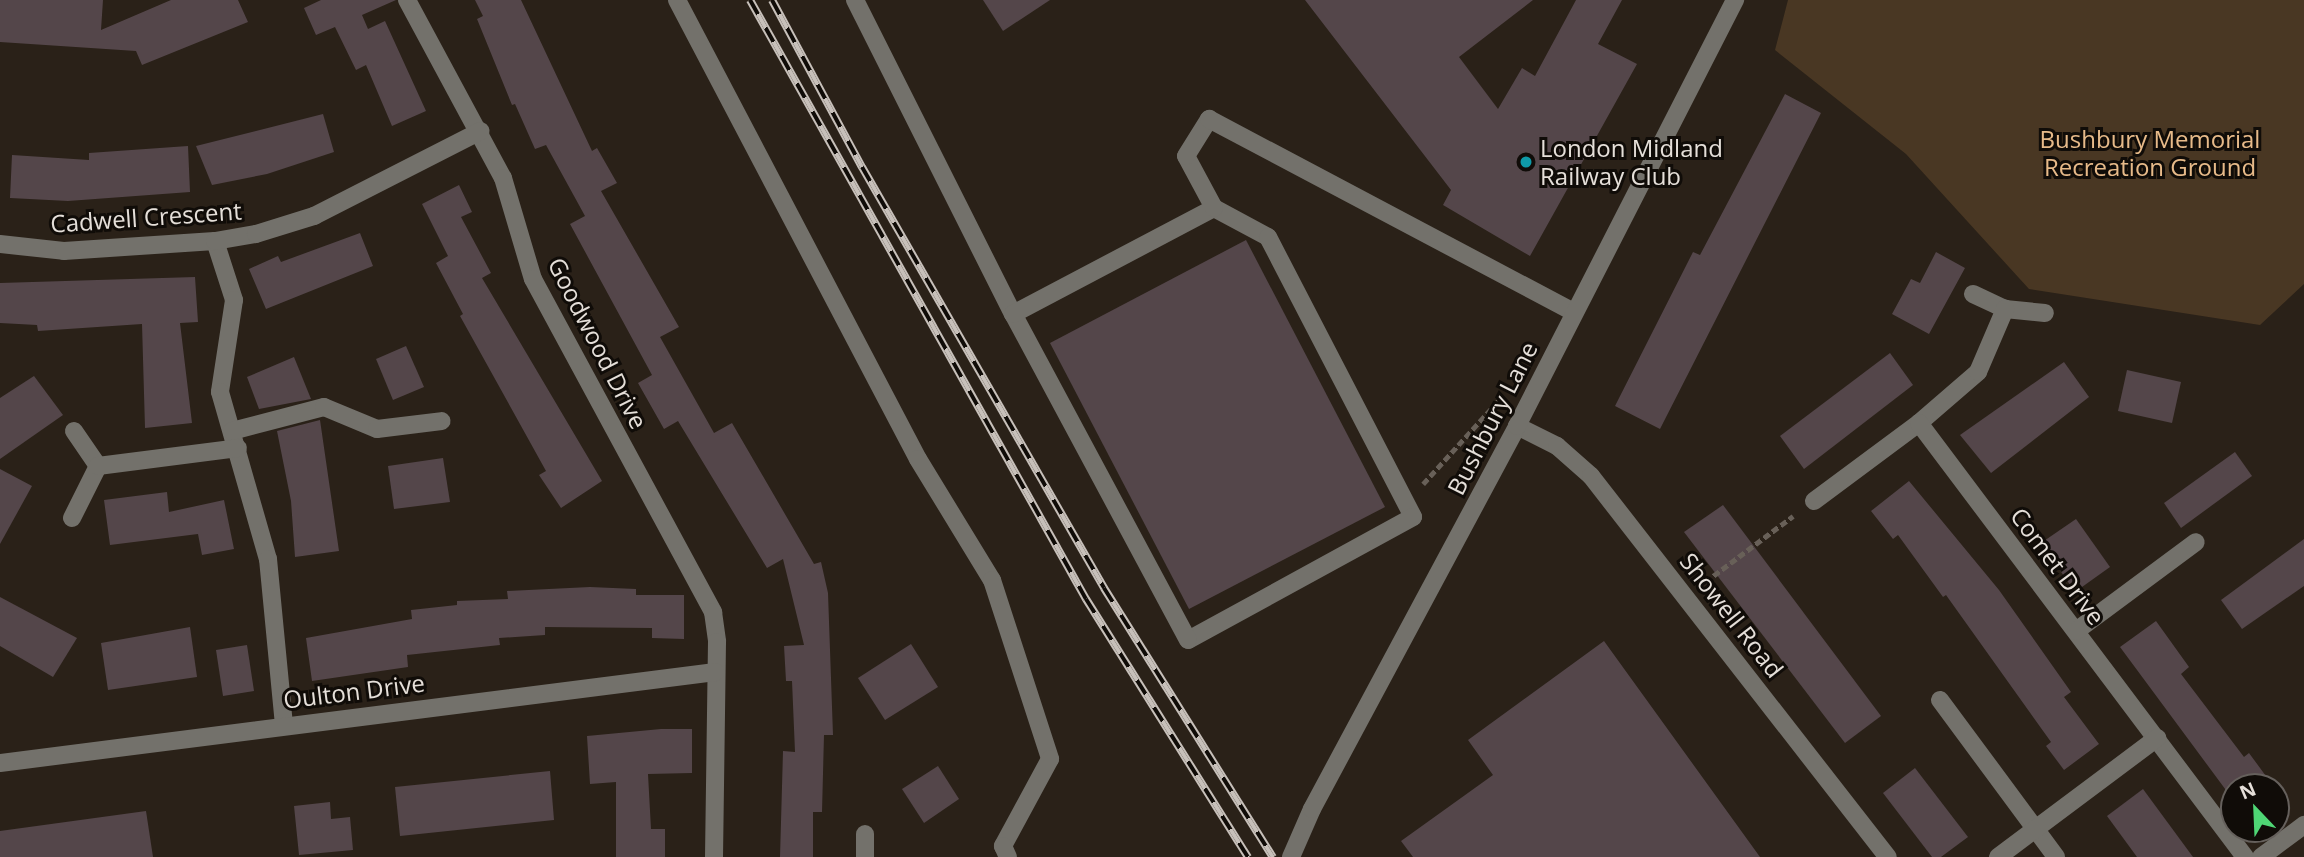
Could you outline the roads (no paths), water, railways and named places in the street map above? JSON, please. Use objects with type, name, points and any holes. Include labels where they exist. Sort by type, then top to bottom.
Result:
[{"type":"street","name":"Goodwood Drive","points":[[407,0],[481,131],[522,231],[533,279],[713,612],[714,857]]},
{"type":"street","points":[[677,0],[918,459],[992,580],[1050,759],[1003,846],[1007,857]]},
{"type":"street","points":[[855,0],[1013,314],[1188,640],[1413,517],[1268,237],[1214,208],[1186,156],[1209,119],[1574,312]]},
{"type":"street","name":"Bushbury Lane","points":[[1292,857],[1312,809],[1517,426],[1735,0]]},
{"type":"street","name":"Cadwell Crescent","points":[[0,244],[64,251],[215,241],[314,216],[481,131]]},
{"type":"street","points":[[1013,314],[1214,208]]},
{"type":"street","points":[[215,241],[234,300],[220,392],[268,559],[284,724]]},
{"type":"street","points":[[1973,294],[2005,309],[2045,313]]},
{"type":"street","points":[[1814,501],[1919,423],[1978,372],[2005,309]]},
{"type":"street","points":[[98,466],[235,439],[324,407],[377,429],[442,421]]},
{"type":"street","name":"Comet Drive","points":[[1919,423],[2245,857]]},
{"type":"street","name":"Showell Road","points":[[1517,426],[1557,446],[1591,476],[1888,857]]},
{"type":"street","points":[[74,431],[98,466]]},
{"type":"street","points":[[72,518],[98,466]]},
{"type":"street","points":[[2076,631],[2196,541]]},
{"type":"street","name":"Oulton Drive","points":[[0,762],[284,724],[715,672]]},
{"type":"street","points":[[1940,700],[2056,857]]},
{"type":"street","points":[[1998,857],[2157,738]]},
{"type":"street","points":[[2261,857],[2304,825]]},
{"type":"street","points":[[865,834],[865,857]]},
{"type":"railway","points":[[750,0],[1086,599],[1248,857]]},
{"type":"railway","points":[[772,0],[862,167],[1104,588],[1273,857]]},
{"type":"place","name":"London Midland Railway Club","points":[[1526,162]]},
{"type":"park label","name":"Bushbury Memorial Recreation Ground","points":[[2150,153]]}]
